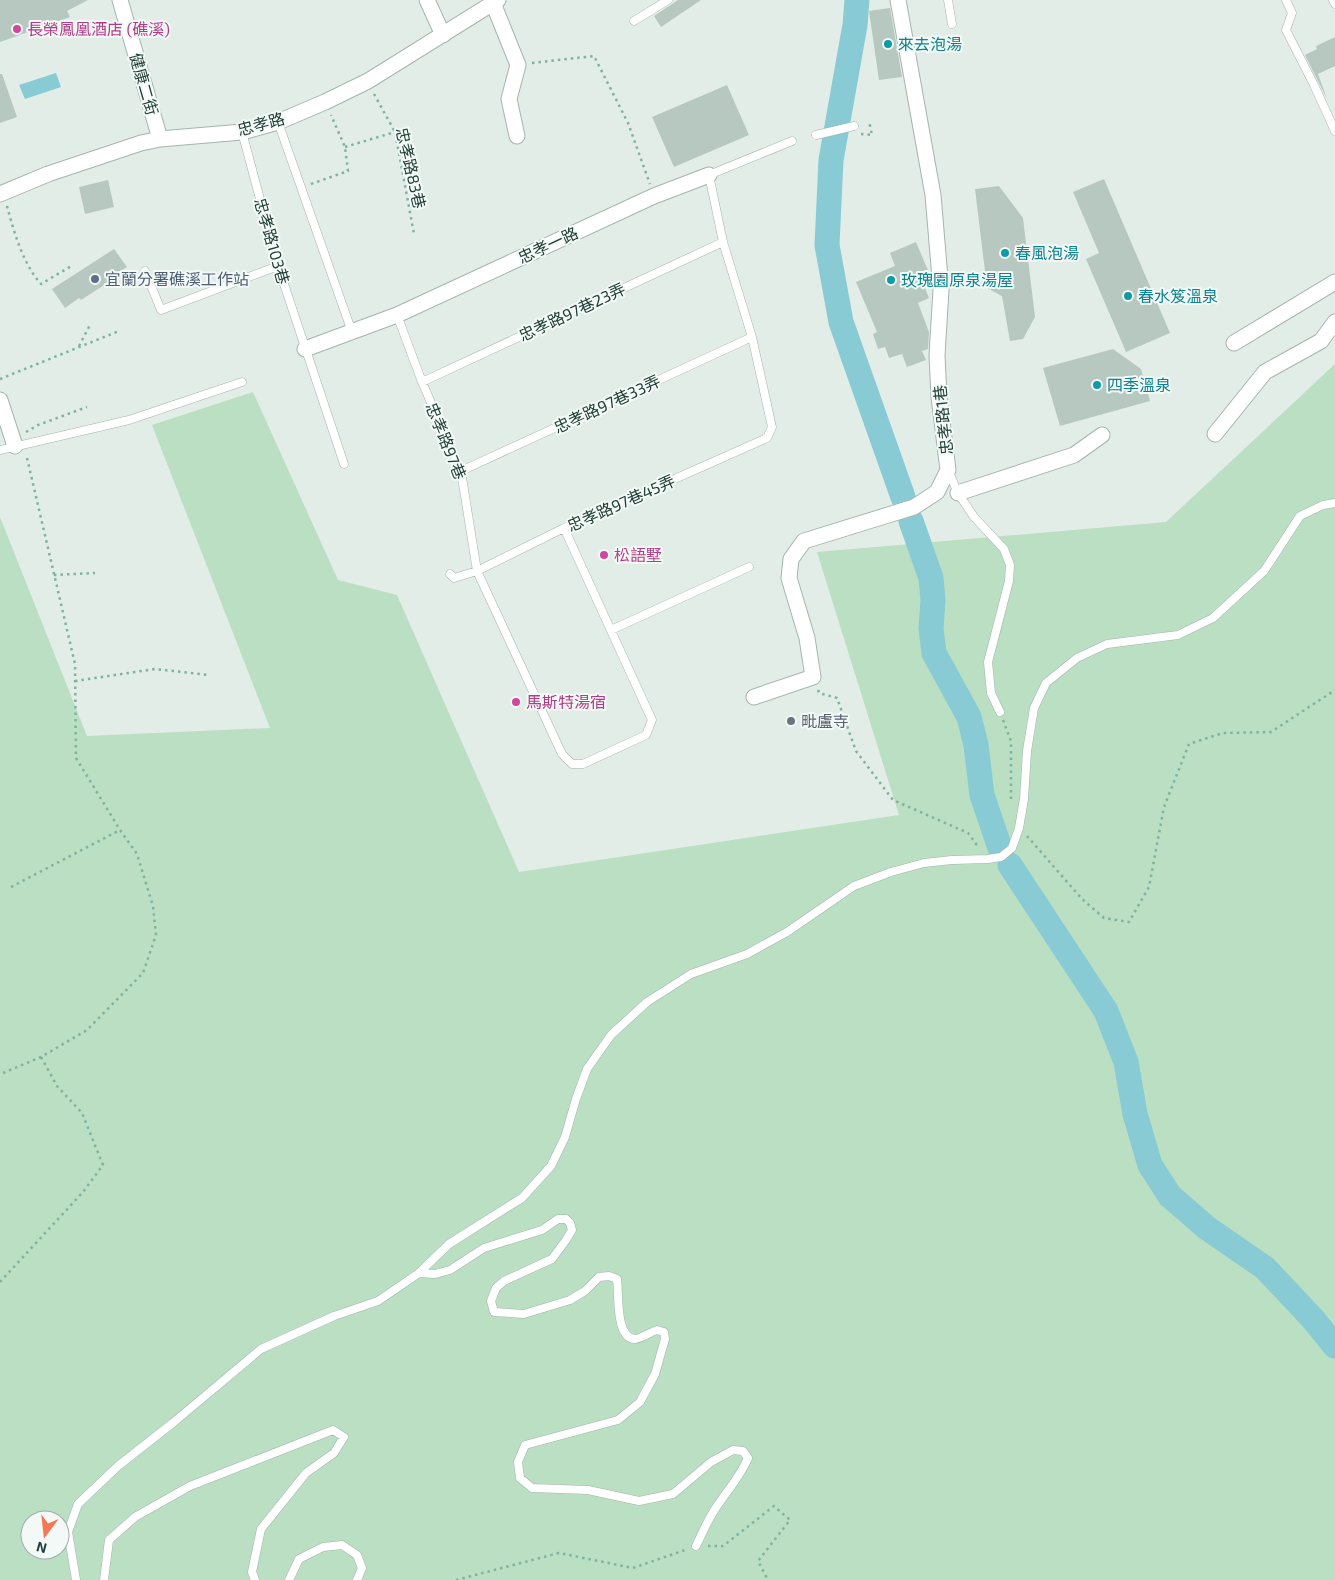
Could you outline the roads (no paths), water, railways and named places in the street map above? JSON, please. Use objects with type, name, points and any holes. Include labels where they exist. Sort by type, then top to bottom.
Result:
[{"type":"street","name":"健康二街","points":[[120,0],[160,139]]},
{"type":"street","points":[[427,0],[443,34]]},
{"type":"street","name":"忠孝路1巷","points":[[754,697],[812,678],[807,638],[789,578],[790,558],[804,541],[914,507],[937,492],[948,470],[938,388],[937,355],[941,290],[933,195],[898,0]]},
{"type":"street","name":"忠孝路","points":[[2,193],[48,174],[160,139],[242,132],[278,122],[368,82],[495,2]]},
{"type":"street","points":[[495,2],[518,65],[509,99],[517,136]]},
{"type":"street","name":"忠孝一路","points":[[304,349],[397,315],[654,196],[709,175]]},
{"type":"street","points":[[1234,343],[1335,282]]},
{"type":"street","points":[[1215,434],[1265,372],[1321,341],[1335,322]]},
{"type":"street","points":[[0,400],[9,445]]},
{"type":"street","points":[[958,493],[1074,455],[1102,435]]},
{"type":"lane","points":[[634,21],[668,0]]},
{"type":"lane","points":[[948,0],[952,24]]},
{"type":"lane","points":[[1286,0],[1292,13],[1286,30],[1335,131]]},
{"type":"lane","points":[[1334,0],[1335,4]]},
{"type":"lane","points":[[278,122],[352,332]]},
{"type":"lane","points":[[816,135],[854,126]]},
{"type":"lane","name":"忠孝路103巷","points":[[242,132],[278,266],[304,349],[344,464]]},
{"type":"lane","name":"忠孝一路","points":[[709,175],[792,141]]},
{"type":"lane","points":[[709,175],[723,242],[752,337]]},
{"type":"lane","name":"忠孝路97巷23弄","points":[[422,382],[723,242]]},
{"type":"lane","points":[[145,271],[161,310],[278,266]]},
{"type":"lane","name":"忠孝路97巷","points":[[397,315],[422,382],[461,471],[477,571],[562,754],[572,764],[583,764],[646,735],[652,720],[564,528]]},
{"type":"lane","name":"忠孝路97巷45弄","points":[[450,574],[454,578],[477,571],[564,528],[767,438],[772,427],[752,337]]},
{"type":"lane","name":"忠孝路97巷33弄","points":[[461,471],[752,337]]},
{"type":"lane","points":[[9,445],[129,420],[242,382]]},
{"type":"lane","points":[[948,470],[958,493],[974,517],[1004,550],[1010,565],[1009,581],[988,662],[991,693],[1000,712]]},
{"type":"lane","points":[[76,1580],[68,1532],[78,1504],[118,1466],[174,1422],[261,1348],[334,1316],[378,1302],[419,1274],[449,1244],[522,1198],[551,1166],[565,1137],[586,1069],[611,1035],[647,1002],[691,974],[747,954],[787,932],[854,886],[891,872],[924,863],[1001,857],[1012,848],[1019,828],[1024,799],[1027,751],[1034,708],[1046,683],[1077,658],[1107,644],[1178,635],[1213,618],[1264,571],[1300,516],[1323,505],[1335,503]]},
{"type":"lane","points":[[611,630],[749,567]]},
{"type":"lane","points":[[419,1274],[435,1274],[450,1270],[484,1248],[542,1230],[558,1219],[566,1219],[570,1223],[572,1230],[552,1259],[504,1281],[496,1288],[491,1301],[494,1312],[524,1314],[570,1300],[585,1291],[599,1277],[609,1276],[617,1279],[619,1317],[628,1337],[635,1339],[656,1330],[664,1332],[665,1339],[655,1374],[640,1402],[618,1420],[525,1445],[518,1462],[520,1478],[532,1488],[588,1490],[639,1501],[673,1494],[711,1462],[732,1450],[743,1451],[748,1458],[744,1469],[711,1516],[696,1546]]},
{"type":"lane","points":[[104,1580],[109,1540],[135,1517],[190,1486],[333,1430],[344,1437],[334,1452],[306,1473],[261,1529],[252,1572],[254,1580]]},
{"type":"lane","points":[[289,1580],[299,1559],[323,1547],[342,1545],[357,1554],[362,1568],[357,1580]]},
{"type":"water","points":[[56,73],[61,87],[25,99],[19,85]]},
{"type":"waterway","points":[[857,0],[855,25],[831,160],[827,245],[841,322],[903,497]]},
{"type":"waterway","points":[[911,521],[931,578],[933,600],[931,629],[934,653],[969,717],[976,745],[982,795],[1000,848]]},
{"type":"waterway","points":[[1010,865],[1106,1011],[1126,1062],[1135,1114],[1150,1165],[1170,1196],[1207,1228],[1265,1268],[1313,1319],[1335,1346]]},
{"type":"place","name":"長榮鳳凰酒店 (礁溪)","points":[[17,29]]},
{"type":"place","name":"來去泡湯","points":[[888,44]]},
{"type":"place","name":"春風泡湯","points":[[1005,253]]},
{"type":"place","name":"宜蘭分署礁溪工作站","points":[[95,279]]},
{"type":"place","name":"玫瑰園原泉湯屋","points":[[891,280]]},
{"type":"place","name":"春水笈溫泉","points":[[1128,296]]},
{"type":"place","name":"四季溫泉","points":[[1097,385]]},
{"type":"place","name":"松語墅","points":[[604,555]]},
{"type":"place","name":"馬斯特湯宿","points":[[516,702]]},
{"type":"place","name":"毗盧寺","points":[[791,721]]}]
